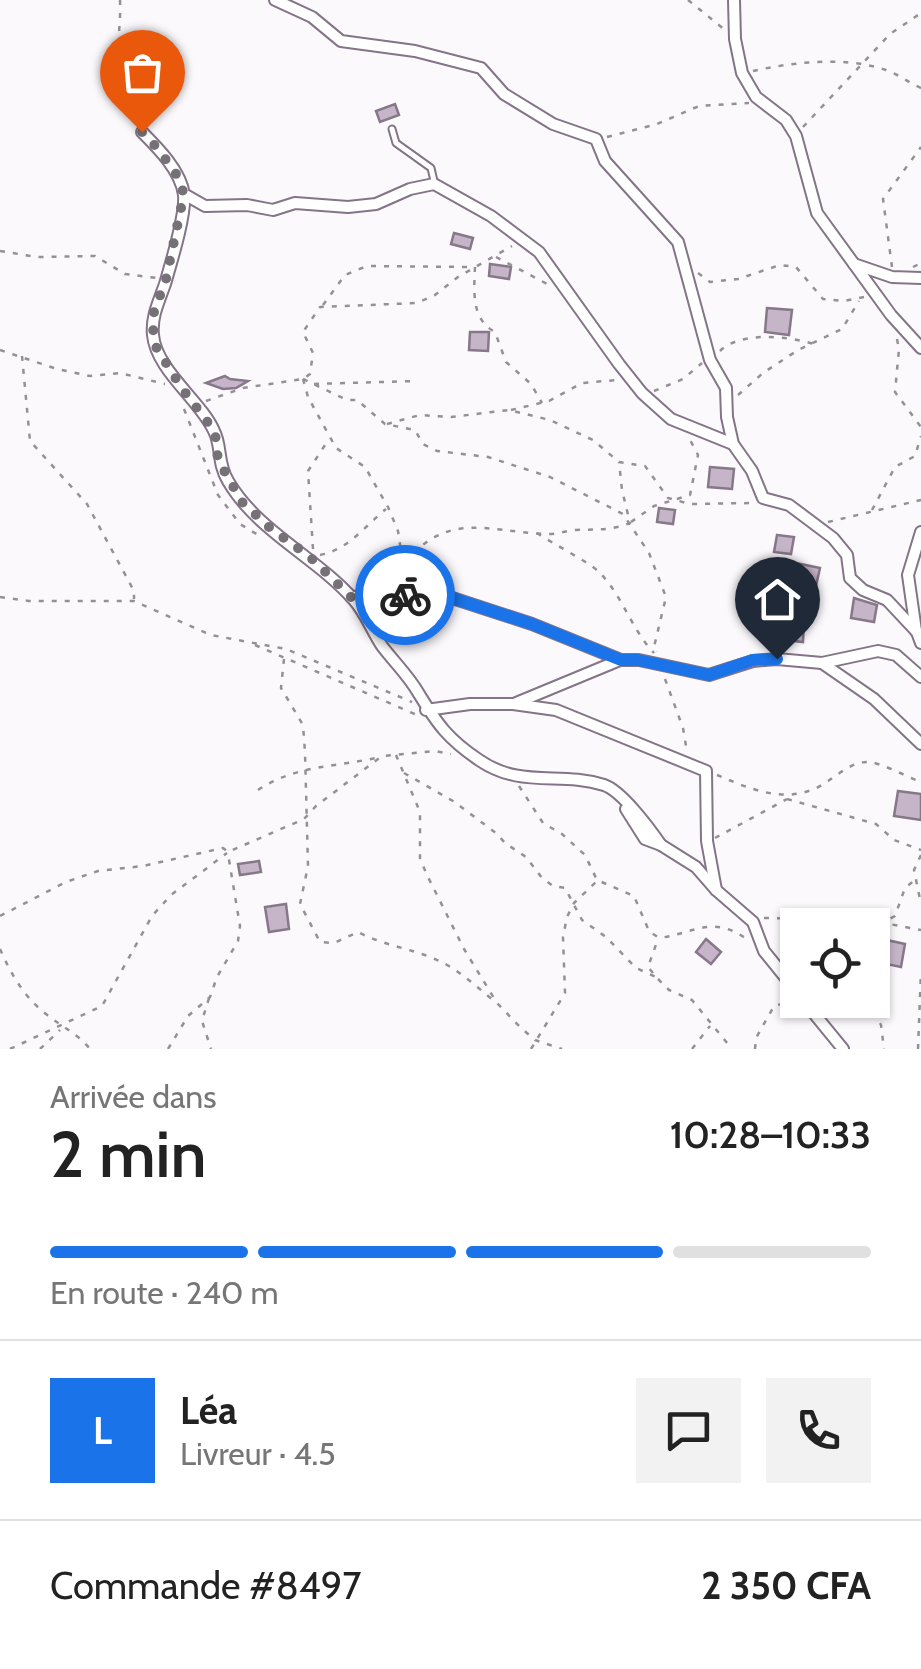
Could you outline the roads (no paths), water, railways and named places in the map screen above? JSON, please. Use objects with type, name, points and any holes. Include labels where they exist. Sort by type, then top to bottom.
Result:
[{"type":"street","points":[[275,0],[312,16],[341,41],[416,51],[481,68],[504,94],[553,124],[596,139],[605,161],[678,242],[710,360],[726,388],[733,444],[752,471],[763,498],[789,505],[833,538],[847,555],[850,578],[863,590],[887,600],[919,638]]},
{"type":"street","points":[[734,0],[735,39],[742,74],[762,102],[786,120],[796,136],[818,214],[891,315],[921,348]]},
{"type":"street","points":[[142,132],[168,162],[184,194],[205,206],[273,210],[295,203],[348,207],[376,204],[410,189],[434,184],[491,216],[539,252],[642,393],[680,422],[733,444]]},
{"type":"street","points":[[184,194],[166,279],[154,312],[153,336],[181,387],[215,432],[218,460],[242,502],[309,556],[351,597],[449,737],[481,762],[512,777],[607,786],[661,845],[696,866],[716,890],[754,922],[764,951],[780,971]]},
{"type":"street","points":[[853,263],[892,277],[921,278]]},
{"type":"street","points":[[919,638],[908,575],[921,532]]},
{"type":"street","points":[[351,597],[440,594],[491,609],[621,660],[709,675],[753,660],[822,663],[878,650],[896,655],[921,677]]},
{"type":"street","points":[[513,704],[621,660]]},
{"type":"street","points":[[822,663],[874,699],[921,744]]},
{"type":"street","points":[[430,715],[470,704],[556,710],[706,771],[707,841],[716,890]]},
{"type":"street","points":[[818,1018],[843,1049]]},
{"type":"lane","points":[[392,130],[396,143],[431,168],[434,184]]}]
